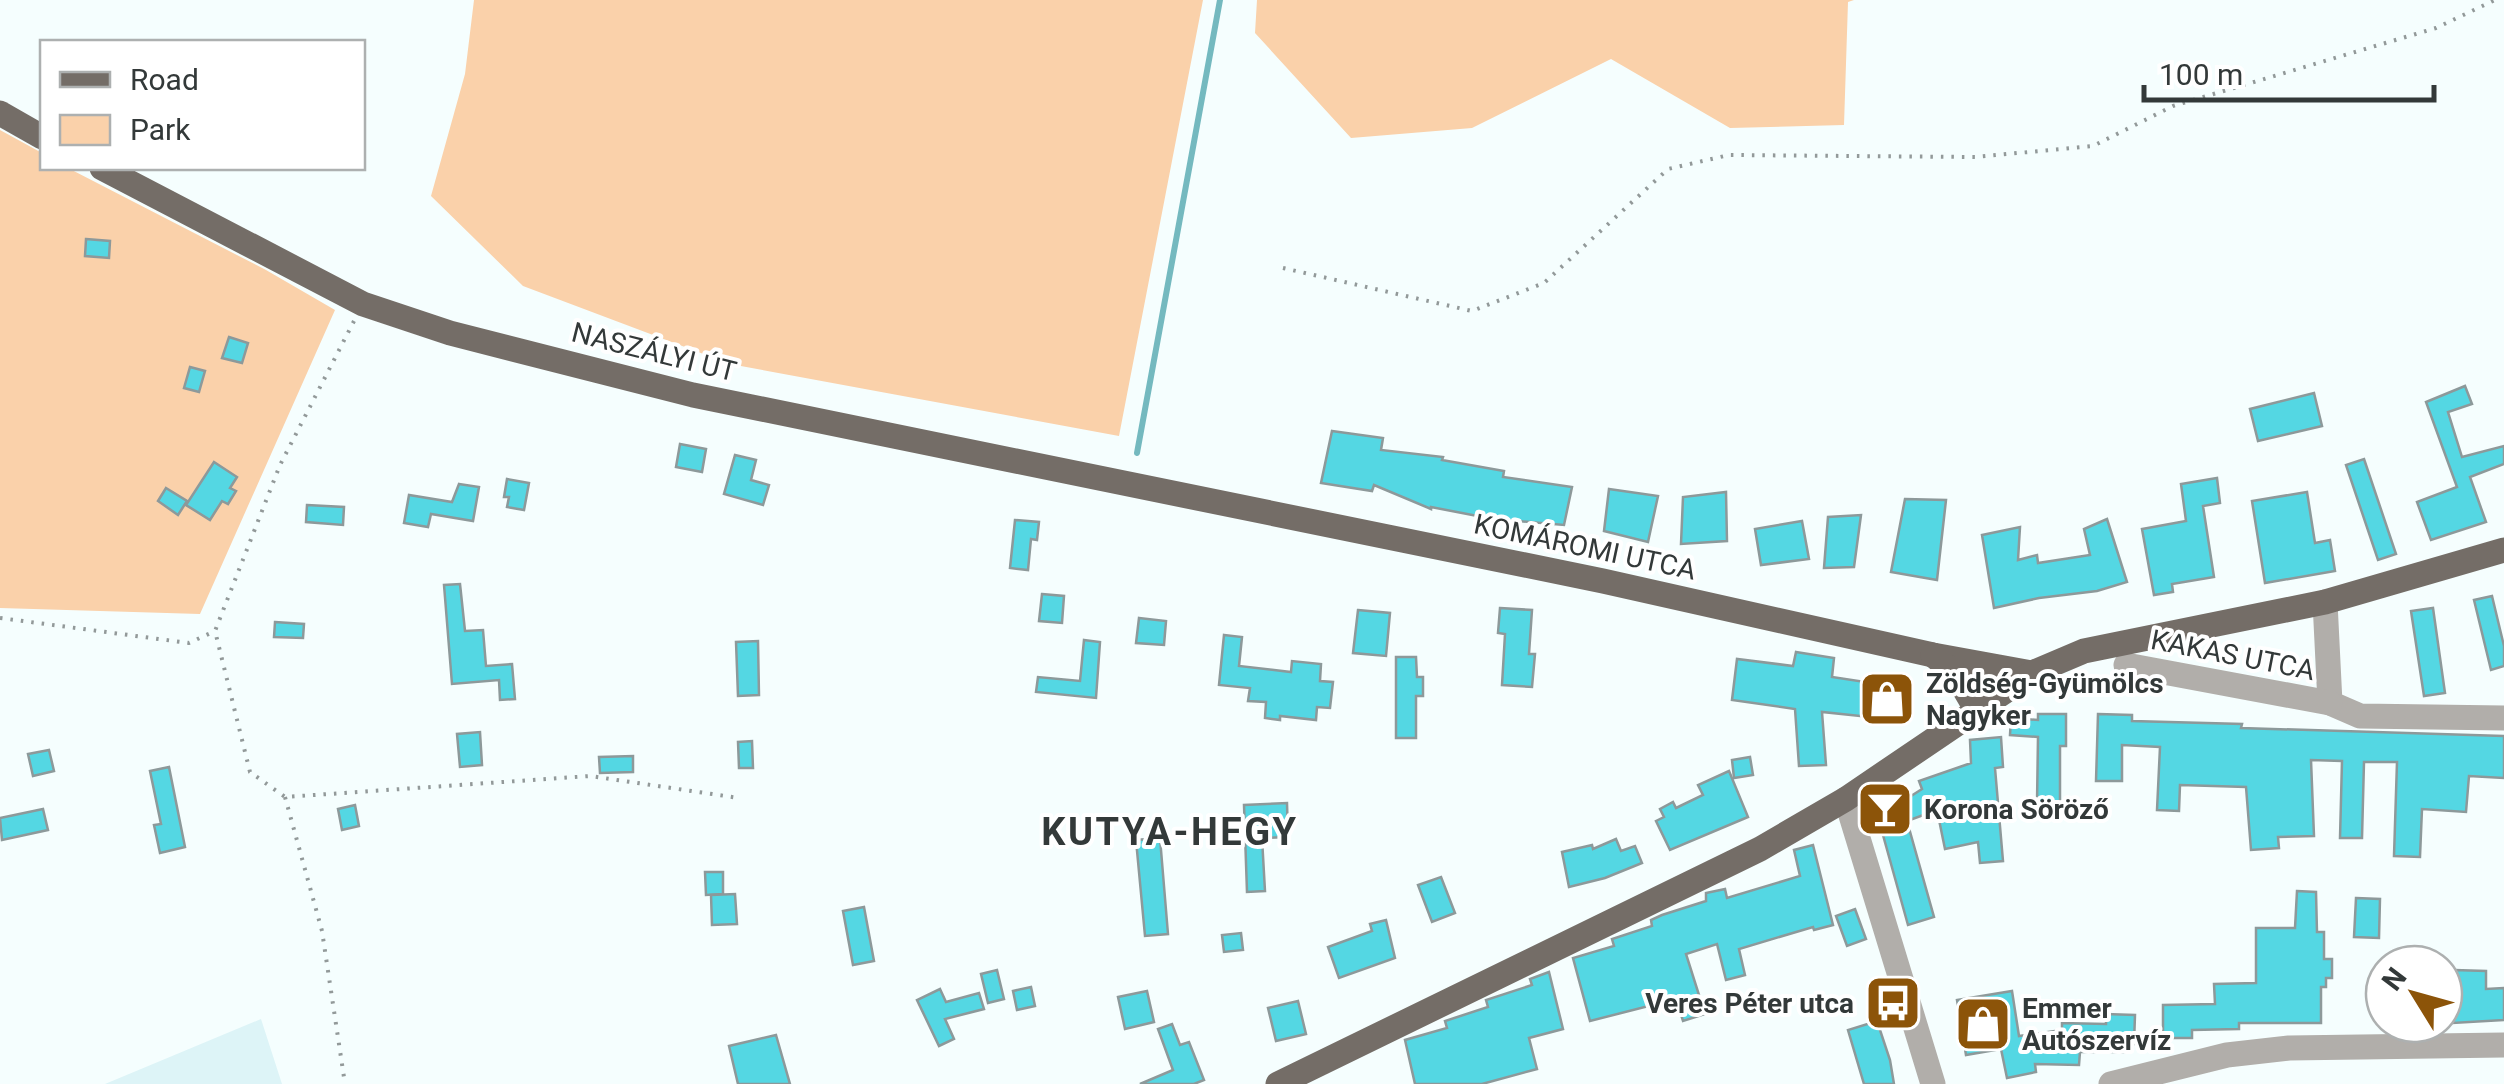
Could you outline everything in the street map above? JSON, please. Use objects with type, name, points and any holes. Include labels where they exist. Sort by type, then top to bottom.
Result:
[{"type":"main road","points":[[0,113],[40,137]]},
{"type":"main road","name":"NASZÁLYI ÚT","points":[[106,170],[364,304],[450,333],[693,394],[1224,502]]},
{"type":"main road","name":"KOMÁROMI UTCA","points":[[1224,502],[2032,673]]},
{"type":"main road","points":[[1278,1084],[1760,849],[1846,800],[2032,673],[2084,652],[2324,602],[2504,550]]},
{"type":"main road","points":[[1933,655],[1955,673],[1976,709]]},
{"type":"street","name":"KAKAS UTCA","points":[[2324,602],[2330,703]]},
{"type":"street","name":"KAKAS UTCA","points":[[2126,665],[2330,703],[2360,716],[2504,718]]},
{"type":"street","points":[[1846,800],[1933,1084]]},
{"type":"street","points":[[2111,1084],[2227,1055],[2290,1048],[2504,1045]]},
{"type":"path","points":[[1283,268],[1472,311],[1544,283],[1668,169],[1729,155],[1975,157],[2093,146],[2173,106],[2436,28],[2496,0]]},
{"type":"path","points":[[364,304],[280,465],[215,631],[250,772],[285,796],[590,776],[739,798]]},
{"type":"path","points":[[0,618],[189,643],[215,631]]},
{"type":"path","points":[[285,796],[322,931],[345,1084]]},
{"type":"shaded area","points":[[261,1019],[282,1084],[105,1084]]},
{"type":"green space","points":[[474,0],[1203,0],[1119,436],[730,364],[523,286],[431,196],[465,74]]},
{"type":"green space","points":[[1257,0],[1854,0],[1848,2],[1844,125],[1730,128],[1611,59],[1472,128],[1351,138],[1255,33]]},
{"type":"green space","points":[[0,130],[40,152],[40,170],[72,170],[335,310],[200,614],[0,608]]},
{"type":"building","points":[[86,239],[110,241],[109,258],[85,256]]},
{"type":"building","points":[[229,337],[248,343],[242,363],[222,358]]},
{"type":"building","points":[[190,367],[205,371],[199,392],[184,388]]},
{"type":"building","points":[[2465,386],[2472,404],[2448,412],[2462,457],[2504,446],[2504,464],[2470,477],[2486,522],[2431,540],[2417,502],[2457,487],[2426,402]]},
{"type":"building","points":[[2314,393],[2322,426],[2258,441],[2250,409]]},
{"type":"building","points":[[1332,431],[1383,438],[1381,450],[1443,457],[1442,460],[1504,471],[1503,477],[1572,487],[1564,525],[1431,509],[1374,485],[1372,491],[1321,483]]},
{"type":"building","points":[[680,444],[706,449],[702,472],[676,467]]},
{"type":"building","points":[[735,455],[756,460],[751,480],[769,485],[763,505],[724,494]]},
{"type":"building","points":[[2364,459],[2396,554],[2378,560],[2346,465]]},
{"type":"building","points":[[214,462],[237,477],[230,488],[236,491],[228,504],[222,501],[210,520],[186,505]]},
{"type":"building","points":[[2217,478],[2220,503],[2203,506],[2214,577],[2172,584],[2173,592],[2154,595],[2142,529],[2186,521],[2181,484]]},
{"type":"building","points":[[507,479],[529,483],[524,510],[507,507]]},
{"type":"building","points":[[459,484],[479,487],[473,521],[431,514],[428,527],[404,523],[409,495],[452,502]]},
{"type":"building","points":[[166,488],[187,501],[178,515],[158,501]]},
{"type":"building","points":[[1609,489],[1658,496],[1648,542],[1604,531]]},
{"type":"building","points":[[1726,492],[1727,541],[1681,544],[1683,497]]},
{"type":"building","points":[[2307,492],[2315,543],[2330,540],[2335,571],[2265,583],[2252,501]]},
{"type":"building","points":[[1905,499],[1946,500],[1937,580],[1891,572]]},
{"type":"building","points":[[307,505],[344,507],[343,525],[306,522]]},
{"type":"building","points":[[1861,515],[1854,567],[1824,568],[1828,517]]},
{"type":"building","points":[[2107,519],[2127,582],[2097,591],[1994,608],[1982,535],[2020,527],[2018,560],[2037,555],[2038,563],[2090,555],[2084,529]]},
{"type":"building","points":[[1015,520],[1039,522],[1037,540],[1031,539],[1028,570],[1010,568]]},
{"type":"building","points":[[1802,521],[1809,559],[1761,565],[1755,529]]},
{"type":"building","points":[[460,584],[465,631],[483,630],[486,666],[512,664],[515,699],[500,700],[499,680],[452,684],[444,585]]},
{"type":"building","points":[[1042,594],[1064,596],[1062,623],[1039,621]]},
{"type":"building","points":[[2492,596],[2504,646],[2504,666],[2491,670],[2474,600]]},
{"type":"building","points":[[1500,608],[1532,610],[1532,687],[1502,685],[1505,634],[1498,633]]},
{"type":"building","points":[[2433,608],[2445,693],[2424,696],[2411,611]]},
{"type":"building","points":[[1358,610],[1390,613],[1386,656],[1353,653]]},
{"type":"building","points":[[1139,618],[1166,621],[1164,645],[1136,643]]},
{"type":"building","points":[[275,622],[304,624],[303,638],[274,637]]},
{"type":"building","points":[[1224,635],[1242,637],[1239,666],[1291,672],[1292,661],[1321,664],[1320,681],[1333,682],[1330,708],[1317,707],[1316,720],[1265,718],[1266,702],[1248,701],[1250,688],[1219,685]]},
{"type":"building","points":[[1084,640],[1100,642],[1096,698],[1036,692],[1038,677],[1080,681]]},
{"type":"building","points":[[758,641],[759,695],[738,696],[736,642]]},
{"type":"building","points":[[1796,652],[1834,658],[1832,677],[1893,689],[1888,719],[1822,712],[1826,765],[1799,766],[1795,709],[1732,700],[1737,659],[1793,666]]},
{"type":"building","points":[[1396,657],[1416,657],[1417,677],[1423,677],[1423,696],[1416,696],[1416,738],[1396,738]]},
{"type":"building","points":[[2038,714],[2066,714],[2066,746],[2060,746],[2060,803],[2037,803],[2038,737],[2010,735],[2011,718],[2038,720]]},
{"type":"building","points":[[2098,714],[2132,715],[2132,721],[2242,724],[2241,728],[2504,736],[2504,778],[2469,776],[2466,812],[2422,809],[2420,857],[2394,856],[2397,762],[2364,762],[2362,838],[2340,838],[2342,761],[2311,760],[2314,836],[2278,837],[2279,848],[2251,850],[2246,787],[2180,785],[2179,811],[2157,810],[2160,747],[2122,745],[2122,781],[2096,781]]},
{"type":"building","points":[[480,732],[482,765],[460,767],[457,734]]},
{"type":"building","points":[[2001,737],[2003,767],[1995,768],[2003,861],[1980,863],[1978,842],[1945,849],[1937,810],[1907,821],[1934,917],[1908,925],[1878,817],[1922,789],[1919,781],[1971,763],[1970,740]]},
{"type":"building","points":[[752,741],[753,768],[739,768],[738,742]]},
{"type":"building","points":[[49,750],[54,771],[33,776],[28,754]]},
{"type":"building","points":[[633,756],[633,772],[600,773],[599,757]]},
{"type":"building","points":[[1750,757],[1753,775],[1734,778],[1732,760]]},
{"type":"building","points":[[169,767],[185,847],[160,853],[154,825],[161,824],[150,771]]},
{"type":"building","points":[[1729,771],[1748,817],[1670,850],[1656,821],[1664,817],[1660,809],[1673,802],[1676,808],[1703,795],[1698,785]]},
{"type":"building","points":[[1287,803],[1288,837],[1262,838],[1265,891],[1247,892],[1244,805]]},
{"type":"building","points":[[355,805],[359,826],[342,830],[338,809]]},
{"type":"building","points":[[43,809],[48,830],[2,840],[0,818]]},
{"type":"building","points":[[1160,838],[1168,934],[1145,936],[1136,840]]},
{"type":"building","points":[[1616,839],[1621,851],[1635,846],[1642,863],[1569,887],[1562,852],[1592,845],[1593,849]]},
{"type":"building","points":[[1813,845],[1833,925],[1814,930],[1813,927],[1739,949],[1745,975],[1726,980],[1717,944],[1686,954],[1705,1014],[1683,1021],[1676,999],[1590,1021],[1573,958],[1614,946],[1612,939],[1652,926],[1651,920],[1662,915],[1706,901],[1706,893],[1725,889],[1727,898],[1800,876],[1794,850]]},
{"type":"building","points":[[705,872],[723,872],[723,894],[706,895]]},
{"type":"building","points":[[1441,877],[1455,913],[1432,922],[1418,885]]},
{"type":"building","points":[[2297,891],[2316,892],[2317,932],[2324,932],[2324,959],[2332,959],[2332,978],[2326,978],[2326,987],[2321,987],[2321,1023],[2239,1023],[2239,1029],[2192,1030],[2192,1038],[2163,1038],[2163,1005],[2215,1004],[2214,984],[2256,983],[2256,928],[2295,928]]},
{"type":"building","points":[[735,894],[737,924],[712,925],[711,895]]},
{"type":"building","points":[[2356,898],[2380,899],[2379,938],[2354,937]]},
{"type":"building","points":[[864,907],[874,961],[853,965],[843,911]]},
{"type":"building","points":[[1855,909],[1866,939],[1847,946],[1836,916]]},
{"type":"building","points":[[1386,920],[1395,958],[1339,978],[1328,947],[1372,931],[1370,924]]},
{"type":"building","points":[[1241,933],[1243,950],[1224,952],[1222,935]]},
{"type":"building","points":[[997,970],[1004,999],[988,1003],[981,974]]},
{"type":"building","points":[[2464,970],[2486,971],[2486,989],[2504,988],[2504,1020],[2464,1022]]},
{"type":"building","points":[[1549,972],[1563,1029],[1529,1038],[1537,1069],[1482,1084],[1415,1084],[1405,1040],[1447,1028],[1445,1021],[1488,1007],[1486,1000],[1532,985],[1530,979]]},
{"type":"building","points":[[1031,987],[1035,1006],[1017,1010],[1013,991]]},
{"type":"building","points":[[940,989],[946,1002],[979,993],[984,1009],[945,1019],[954,1039],[939,1046],[917,1000]]},
{"type":"building","points":[[1147,991],[1154,1022],[1125,1029],[1118,997]]},
{"type":"building","points":[[2012,991],[2019,1036],[2062,1030],[2062,1023],[2106,1024],[2106,1014],[2135,1015],[2134,1044],[2127,1044],[2128,1052],[2080,1052],[2079,1065],[2035,1064],[2036,1072],[2007,1078],[2001,1049],[1966,1055],[1957,1000]]},
{"type":"building","points":[[1298,1001],[1306,1034],[1276,1041],[1268,1008]]},
{"type":"building","points":[[1877,1021],[1894,1084],[1864,1084],[1848,1030]]},
{"type":"building","points":[[1172,1024],[1180,1045],[1189,1042],[1204,1080],[1194,1084],[1140,1084],[1173,1070],[1158,1029]]},
{"type":"building","points":[[776,1035],[790,1084],[738,1084],[729,1046]]},
{"type":"waterway","points":[[1137,453],[1220,0]]},
{"type":"place","name":"Zöldség-Gyümölcs Nagyker","points":[[1887,699]]},
{"type":"place","name":"Korona Söröző","points":[[1885,809]]},
{"type":"place","name":"Veres Péter utca","points":[[1893,1003]]},
{"type":"place","name":"Emmer Autószervíz","points":[[1983,1024]]},
{"type":"district","name":"KUTYA-HEGY","points":[[1170,832]]}]
